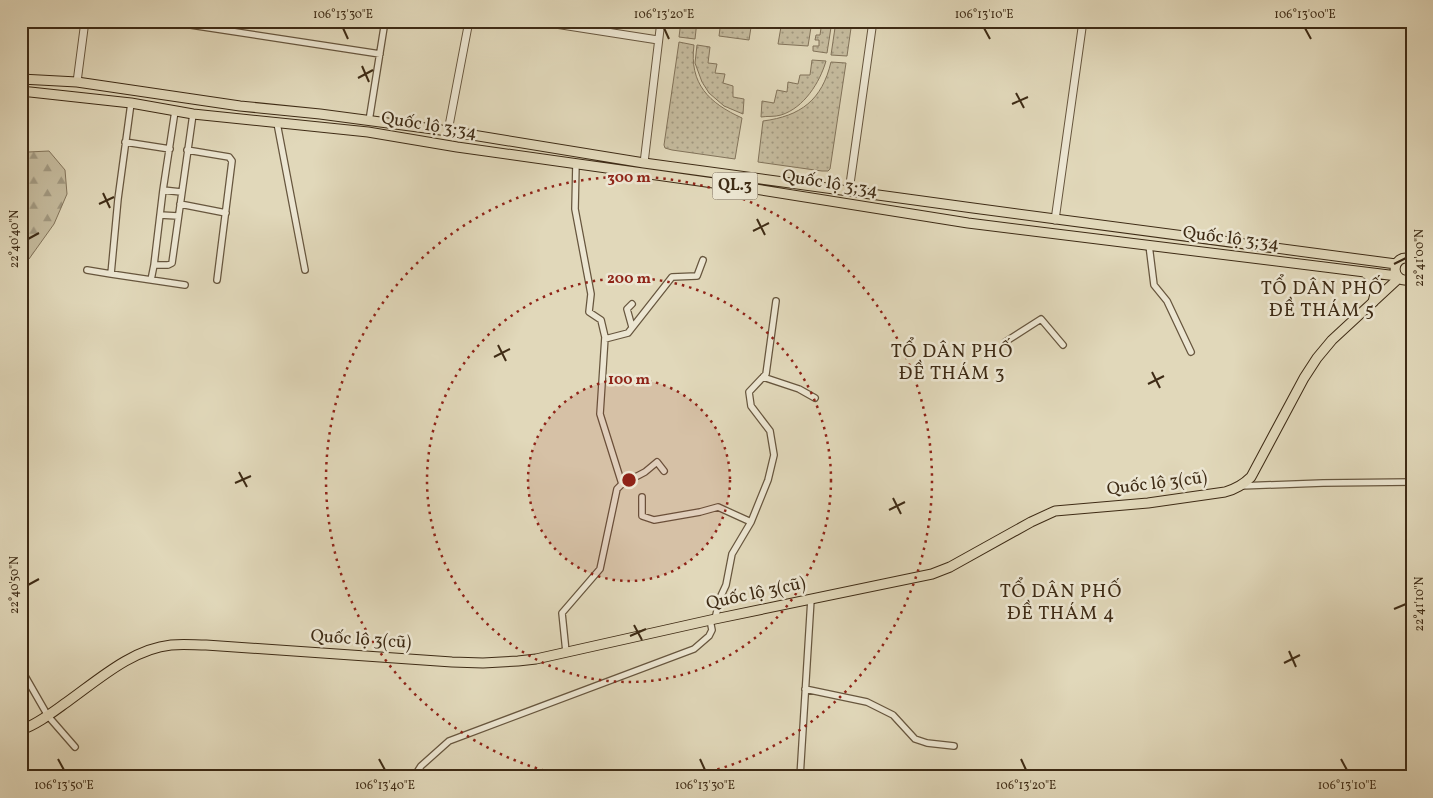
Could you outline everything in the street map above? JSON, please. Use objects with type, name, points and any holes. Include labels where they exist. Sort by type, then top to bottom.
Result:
[{"type":"main road","name":"Quốc lộ 3;34","points":[[21,79],[77,82],[240,106],[320,114],[448,131],[644,163],[1055,220],[1396,264]]},
{"type":"main road","points":[[74,96],[77,82]]},
{"type":"main road","name":"Quốc lộ 3;34","points":[[21,91],[131,103],[193,114],[368,132],[971,223],[1363,272],[1398,277],[1404,280],[1412,279]]},
{"type":"main road","points":[[277,123],[278,110]]},
{"type":"main road","points":[[433,143],[448,131]]},
{"type":"main road","points":[[642,173],[644,163]]},
{"type":"main road","points":[[848,203],[849,191]]},
{"type":"main road","points":[[971,223],[973,208]]},
{"type":"main road","points":[[1240,486],[1251,477],[1304,378],[1317,358],[1332,340],[1398,277],[1395,270],[1396,264],[1403,258],[1412,259]]},
{"type":"main road","points":[[1363,272],[1371,276],[1375,284],[1376,291],[1373,302]]},
{"type":"main road","name":"Quốc lộ 3(cũ)","points":[[21,730],[48,716],[128,660],[157,648],[171,645],[206,645],[452,662],[518,661],[932,574],[950,567],[1031,522],[1055,511],[1148,503],[1225,492],[1240,486]]},
{"type":"street","points":[[77,82],[85,21]]},
{"type":"street","points":[[164,21],[380,54]]},
{"type":"street","points":[[369,121],[385,21]]},
{"type":"street","points":[[448,131],[469,21]]},
{"type":"street","points":[[536,21],[658,40]]},
{"type":"street","points":[[644,163],[661,21]]},
{"type":"street","points":[[849,191],[873,21]]},
{"type":"street","points":[[1055,220],[1083,21]]},
{"type":"street","points":[[111,274],[124,142],[131,103]]},
{"type":"street","points":[[152,280],[175,111]]},
{"type":"street","points":[[154,265],[168,266],[172,263],[193,114]]},
{"type":"street","points":[[277,123],[306,270]]},
{"type":"street","points":[[124,142],[170,149]]},
{"type":"street","points":[[187,150],[229,158],[233,163],[217,280]]},
{"type":"street","points":[[576,163],[576,209],[591,294],[590,312],[601,320],[605,338],[600,414],[622,484]]},
{"type":"street","points":[[163,190],[181,192]]},
{"type":"street","points":[[180,204],[226,213]]},
{"type":"street","points":[[160,215],[178,216]]},
{"type":"street","points":[[1149,245],[1154,284],[1167,301],[1191,352]]},
{"type":"street","points":[[605,338],[628,333],[672,277],[697,276],[703,260]]},
{"type":"street","points":[[87,270],[185,284]]},
{"type":"street","points":[[414,777],[422,766],[449,741],[694,649],[709,636],[712,630],[712,620],[726,586],[732,554],[751,522],[768,480],[774,455],[770,431],[751,406],[750,392],[766,374],[776,301]]},
{"type":"street","points":[[632,304],[627,309],[632,327]]},
{"type":"street","points":[[1005,342],[1041,319],[1063,345]]},
{"type":"street","points":[[763,377],[799,389],[815,398]]},
{"type":"street","points":[[566,652],[562,613],[600,569],[616,489],[645,472],[657,462],[664,470]]},
{"type":"street","points":[[1240,486],[1412,482]]},
{"type":"street","points":[[642,497],[642,516],[654,520],[718,507],[751,522]]},
{"type":"street","points":[[800,777],[811,599]]},
{"type":"street","points":[[21,669],[48,716],[75,747]]},
{"type":"street","points":[[805,689],[867,702],[893,715],[915,739],[927,744],[954,746]]},
{"type":"green space","points":[[681,21],[697,21],[695,39],[679,37]]},
{"type":"green space","points":[[721,21],[752,21],[749,40],[719,36]]},
{"type":"green space","points":[[782,21],[812,21],[808,46],[778,44]]},
{"type":"green space","points":[[823,21],[832,21],[827,53],[813,51],[813,46],[819,46],[819,40],[815,40],[816,35],[820,35],[821,28],[817,28],[817,24],[822,24]]},
{"type":"green space","points":[[836,21],[852,21],[847,56],[831,55]]},
{"type":"green space","points":[[679,42],[694,45],[693,59],[698,81],[711,99],[742,118],[735,159],[665,148]]},
{"type":"green space","points":[[697,45],[710,47],[708,63],[717,64],[715,73],[725,74],[723,83],[733,86],[733,97],[744,99],[743,114],[724,106],[709,93],[702,82],[695,63]]},
{"type":"green space","points":[[812,60],[826,61],[820,77],[804,100],[789,112],[776,116],[761,117],[762,101],[774,103],[777,90],[787,92],[788,82],[798,84],[800,75],[810,75]]},
{"type":"green space","points":[[831,62],[846,63],[830,169],[822,171],[758,162],[763,121],[788,115],[808,104],[822,87]]},
{"type":"green space","points":[[49,151],[65,170],[67,194],[54,224],[29,259],[21,246],[21,165],[28,152]]},
{"type":"district","name":"TỔ DÂN PHỐ ĐỀ THÁM 5","points":[[1322,300]]},
{"type":"district","name":"TỔ DÂN PHỐ ĐỀ THÁM 3","points":[[952,363]]},
{"type":"district","name":"TỔ DÂN PHỐ ĐỀ THÁM 4","points":[[1061,603]]}]
